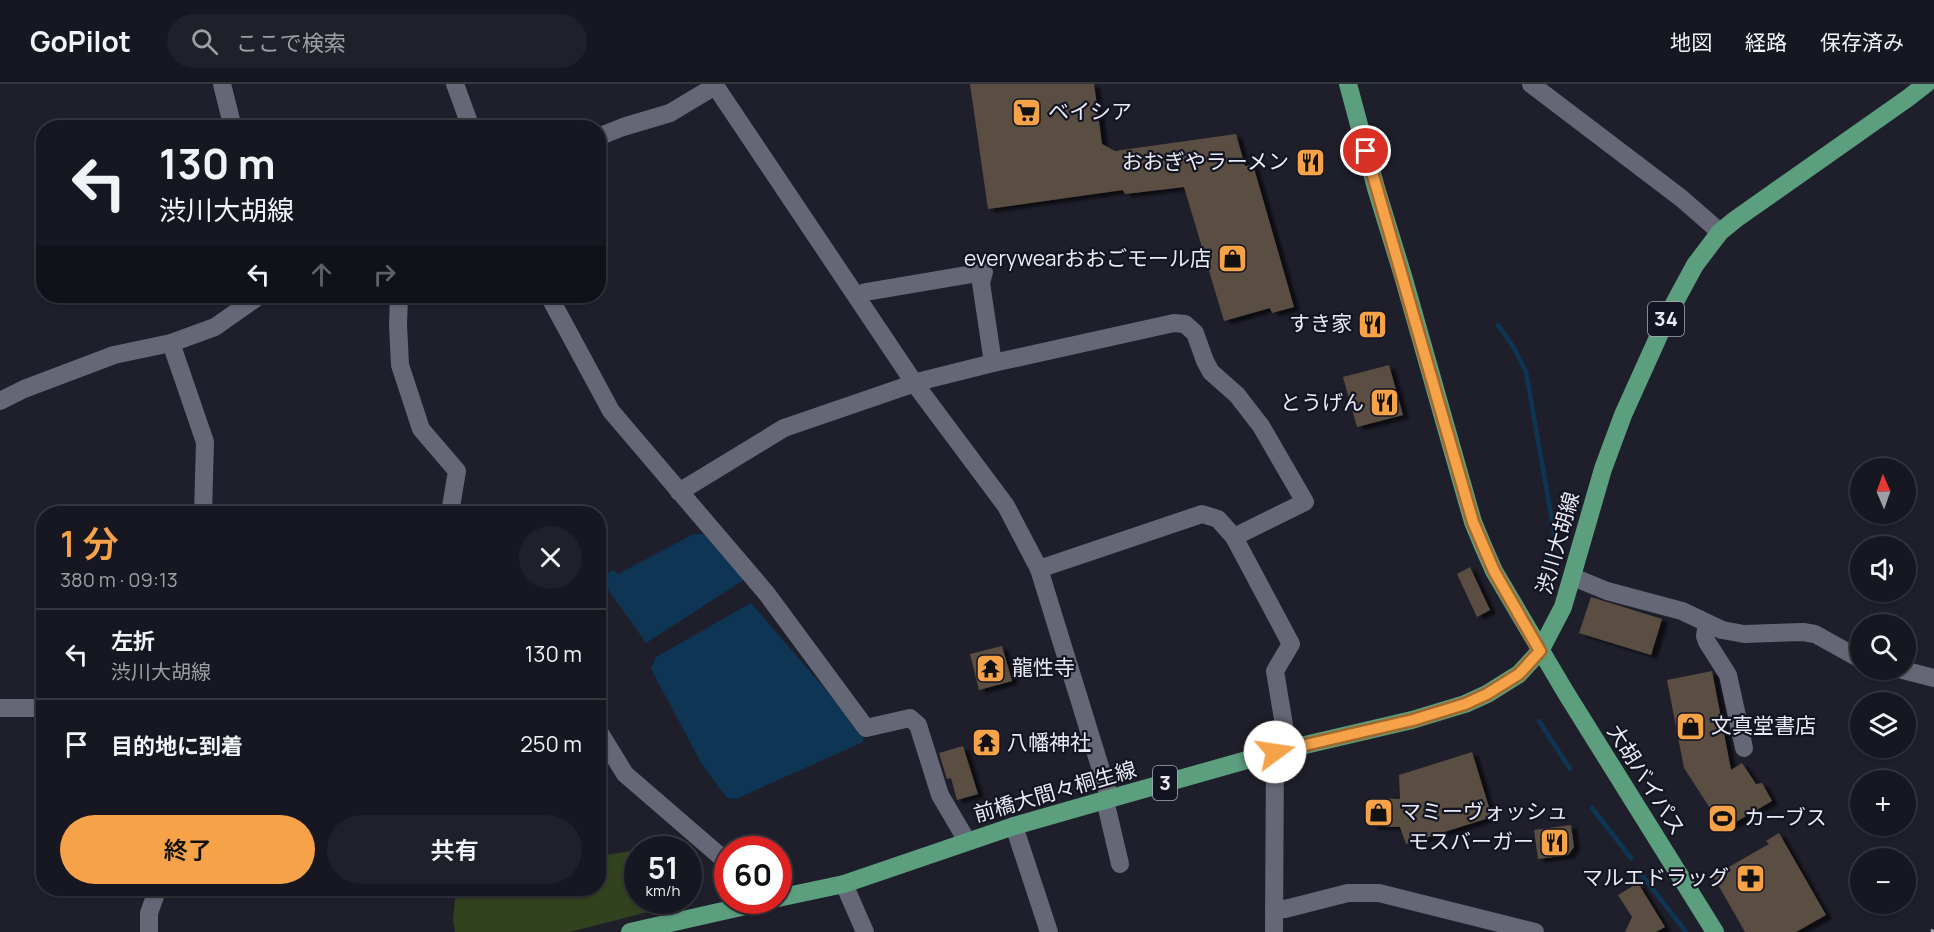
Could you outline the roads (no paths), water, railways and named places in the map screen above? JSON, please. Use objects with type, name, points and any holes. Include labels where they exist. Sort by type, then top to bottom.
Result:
[{"type":"main road","name":"渋川大胡線","points":[[1348,84],[1473,522],[1494,571],[1540,651]]},
{"type":"main road","name":"渋川大胡線","points":[[1540,651],[1563,607],[1603,470],[1637,382],[1695,265],[1720,232],[1926,84]]},
{"type":"main road","name":"前橋大間々桐生線","points":[[792,895],[844,884],[967,841],[1107,799],[1282,750],[1413,720],[1465,704],[1487,694],[1519,674],[1540,651]]},
{"type":"main road","name":"大胡バイパス","points":[[1540,651],[1712,931]]},
{"type":"main road","points":[[630,932],[714,913]]},
{"type":"street","points":[[222,84],[231,120]]},
{"type":"street","points":[[455,84],[468,120]]},
{"type":"street","points":[[1531,84],[1681,198],[1720,232]]},
{"type":"street","points":[[606,134],[670,112],[714,85],[915,384],[1006,506],[1039,569],[1107,799],[1120,864]]},
{"type":"street","points":[[857,295],[984,273],[981,283],[993,363]]},
{"type":"street","points":[[0,401],[24,389],[114,355],[171,342],[215,327],[249,303]]},
{"type":"street","points":[[399,303],[399,365],[421,429],[457,471],[451,506]]},
{"type":"street","points":[[553,303],[611,411],[767,594],[866,728],[910,718],[918,725],[940,795],[967,841]]},
{"type":"street","points":[[679,492],[784,428],[915,384],[993,363],[1174,323],[1191,327],[1211,372],[1237,395],[1261,426],[1305,502],[1234,537]]},
{"type":"street","points":[[171,342],[205,442],[203,506]]},
{"type":"street","points":[[1039,569],[1202,513],[1218,519],[1234,537],[1291,644],[1275,671],[1282,750],[1274,932]]},
{"type":"street","points":[[1573,577],[1616,594],[1682,611],[1722,630],[1744,634],[1809,632],[1850,653]]},
{"type":"street","points":[[1707,623],[1705,636],[1728,675],[1744,748]]},
{"type":"street","points":[[1916,673],[1934,678]]},
{"type":"street","points":[[0,708],[36,708]]},
{"type":"street","points":[[606,743],[625,774],[714,851]]},
{"type":"street","points":[[1014,826],[1049,932]]},
{"type":"street","points":[[844,884],[865,932]]},
{"type":"street","points":[[1274,908],[1285,909],[1348,892],[1379,893],[1535,932]]},
{"type":"street","points":[[149,932],[149,913],[156,896]]},
{"type":"water","points":[[694,534],[704,534],[745,579],[646,643],[606,586],[606,574],[613,570],[618,574]]},
{"type":"water","points":[[751,603],[863,733],[863,742],[736,799],[727,798],[703,766],[651,669],[656,657]]},
{"type":"waterway","points":[[1498,325],[1514,348],[1526,372],[1556,543],[1542,574]]},
{"type":"waterway","points":[[1539,721],[1570,769]]},
{"type":"waterway","points":[[1592,808],[1631,858]]},
{"type":"waterway","points":[[1638,870],[1686,932]]},
{"type":"place","name":"ベイシア","points":[[1027,112]]},
{"type":"place","name":"おおぎやラーメン","points":[[1310,162]]},
{"type":"place","name":"everywearおおごモール店","points":[[1232,259]]},
{"type":"place","name":"すき家","points":[[1373,324]]},
{"type":"place","name":"とうげん","points":[[1385,403]]},
{"type":"place","name":"龍性寺","points":[[991,668]]},
{"type":"place","name":"文真堂書店","points":[[1690,726]]},
{"type":"place","name":"八幡神社","points":[[986,743]]},
{"type":"place","name":"マミーヴォッシュ","points":[[1379,812]]},
{"type":"place","name":"カーブス","points":[[1723,818]]},
{"type":"place","name":"モスバーガー","points":[[1555,842]]},
{"type":"place","name":"マルエドラッグ","points":[[1750,878]]}]
